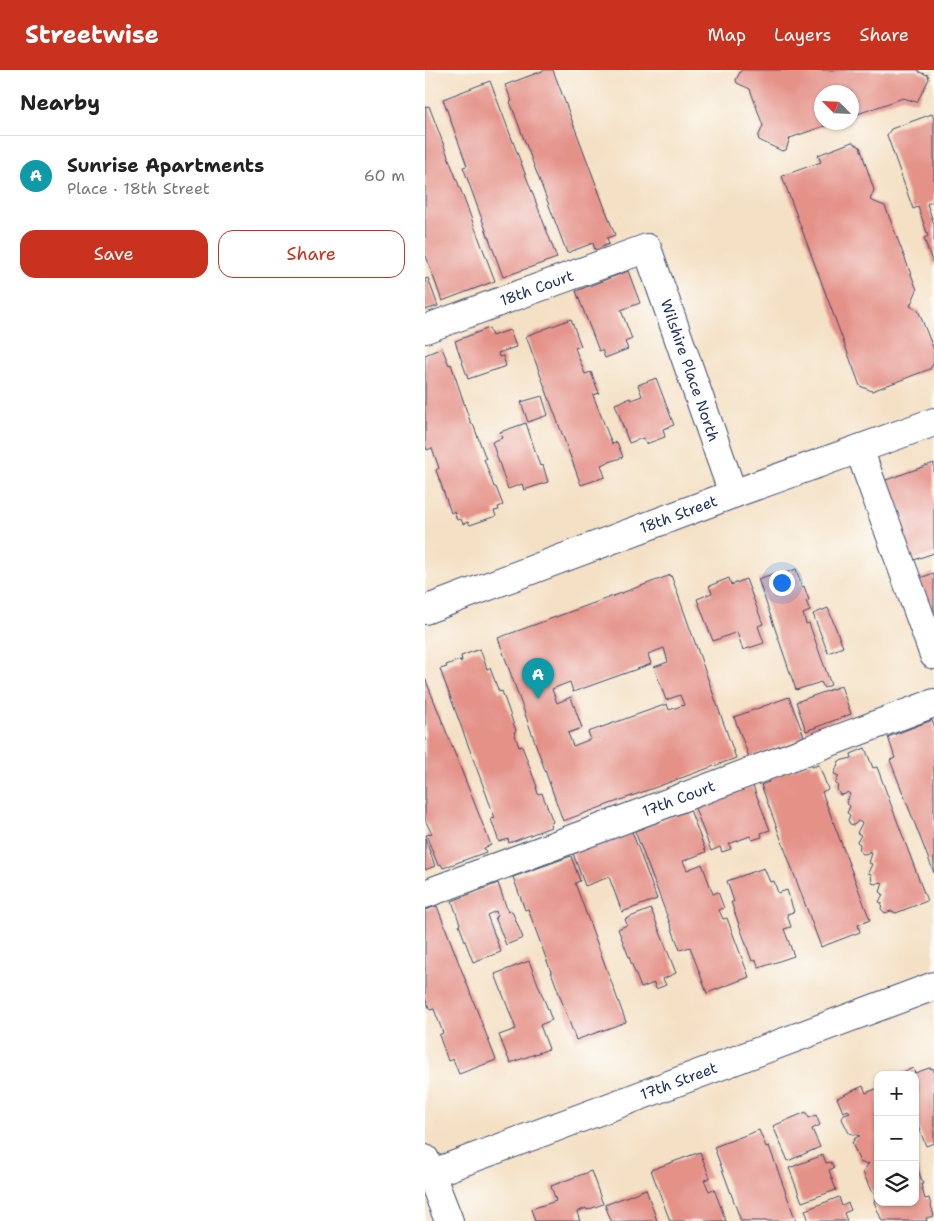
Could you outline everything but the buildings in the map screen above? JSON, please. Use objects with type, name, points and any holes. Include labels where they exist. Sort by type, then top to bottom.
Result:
[{"type":"street","name":"18th Court","points":[[425,330],[647,248]]},
{"type":"street","name":"Wilshire Place North","points":[[647,248],[733,494]]},
{"type":"street","name":"18th Street","points":[[425,610],[733,494],[934,422]]},
{"type":"street","points":[[859,449],[934,655]]},
{"type":"street","name":"17th Court","points":[[425,894],[934,703]]},
{"type":"street","name":"17th Street","points":[[427,1170],[934,986]]},
{"type":"street","points":[[427,1170],[449,1221]]},
{"type":"place","name":"Sunrise Apartments","points":[[538,699]]}]
